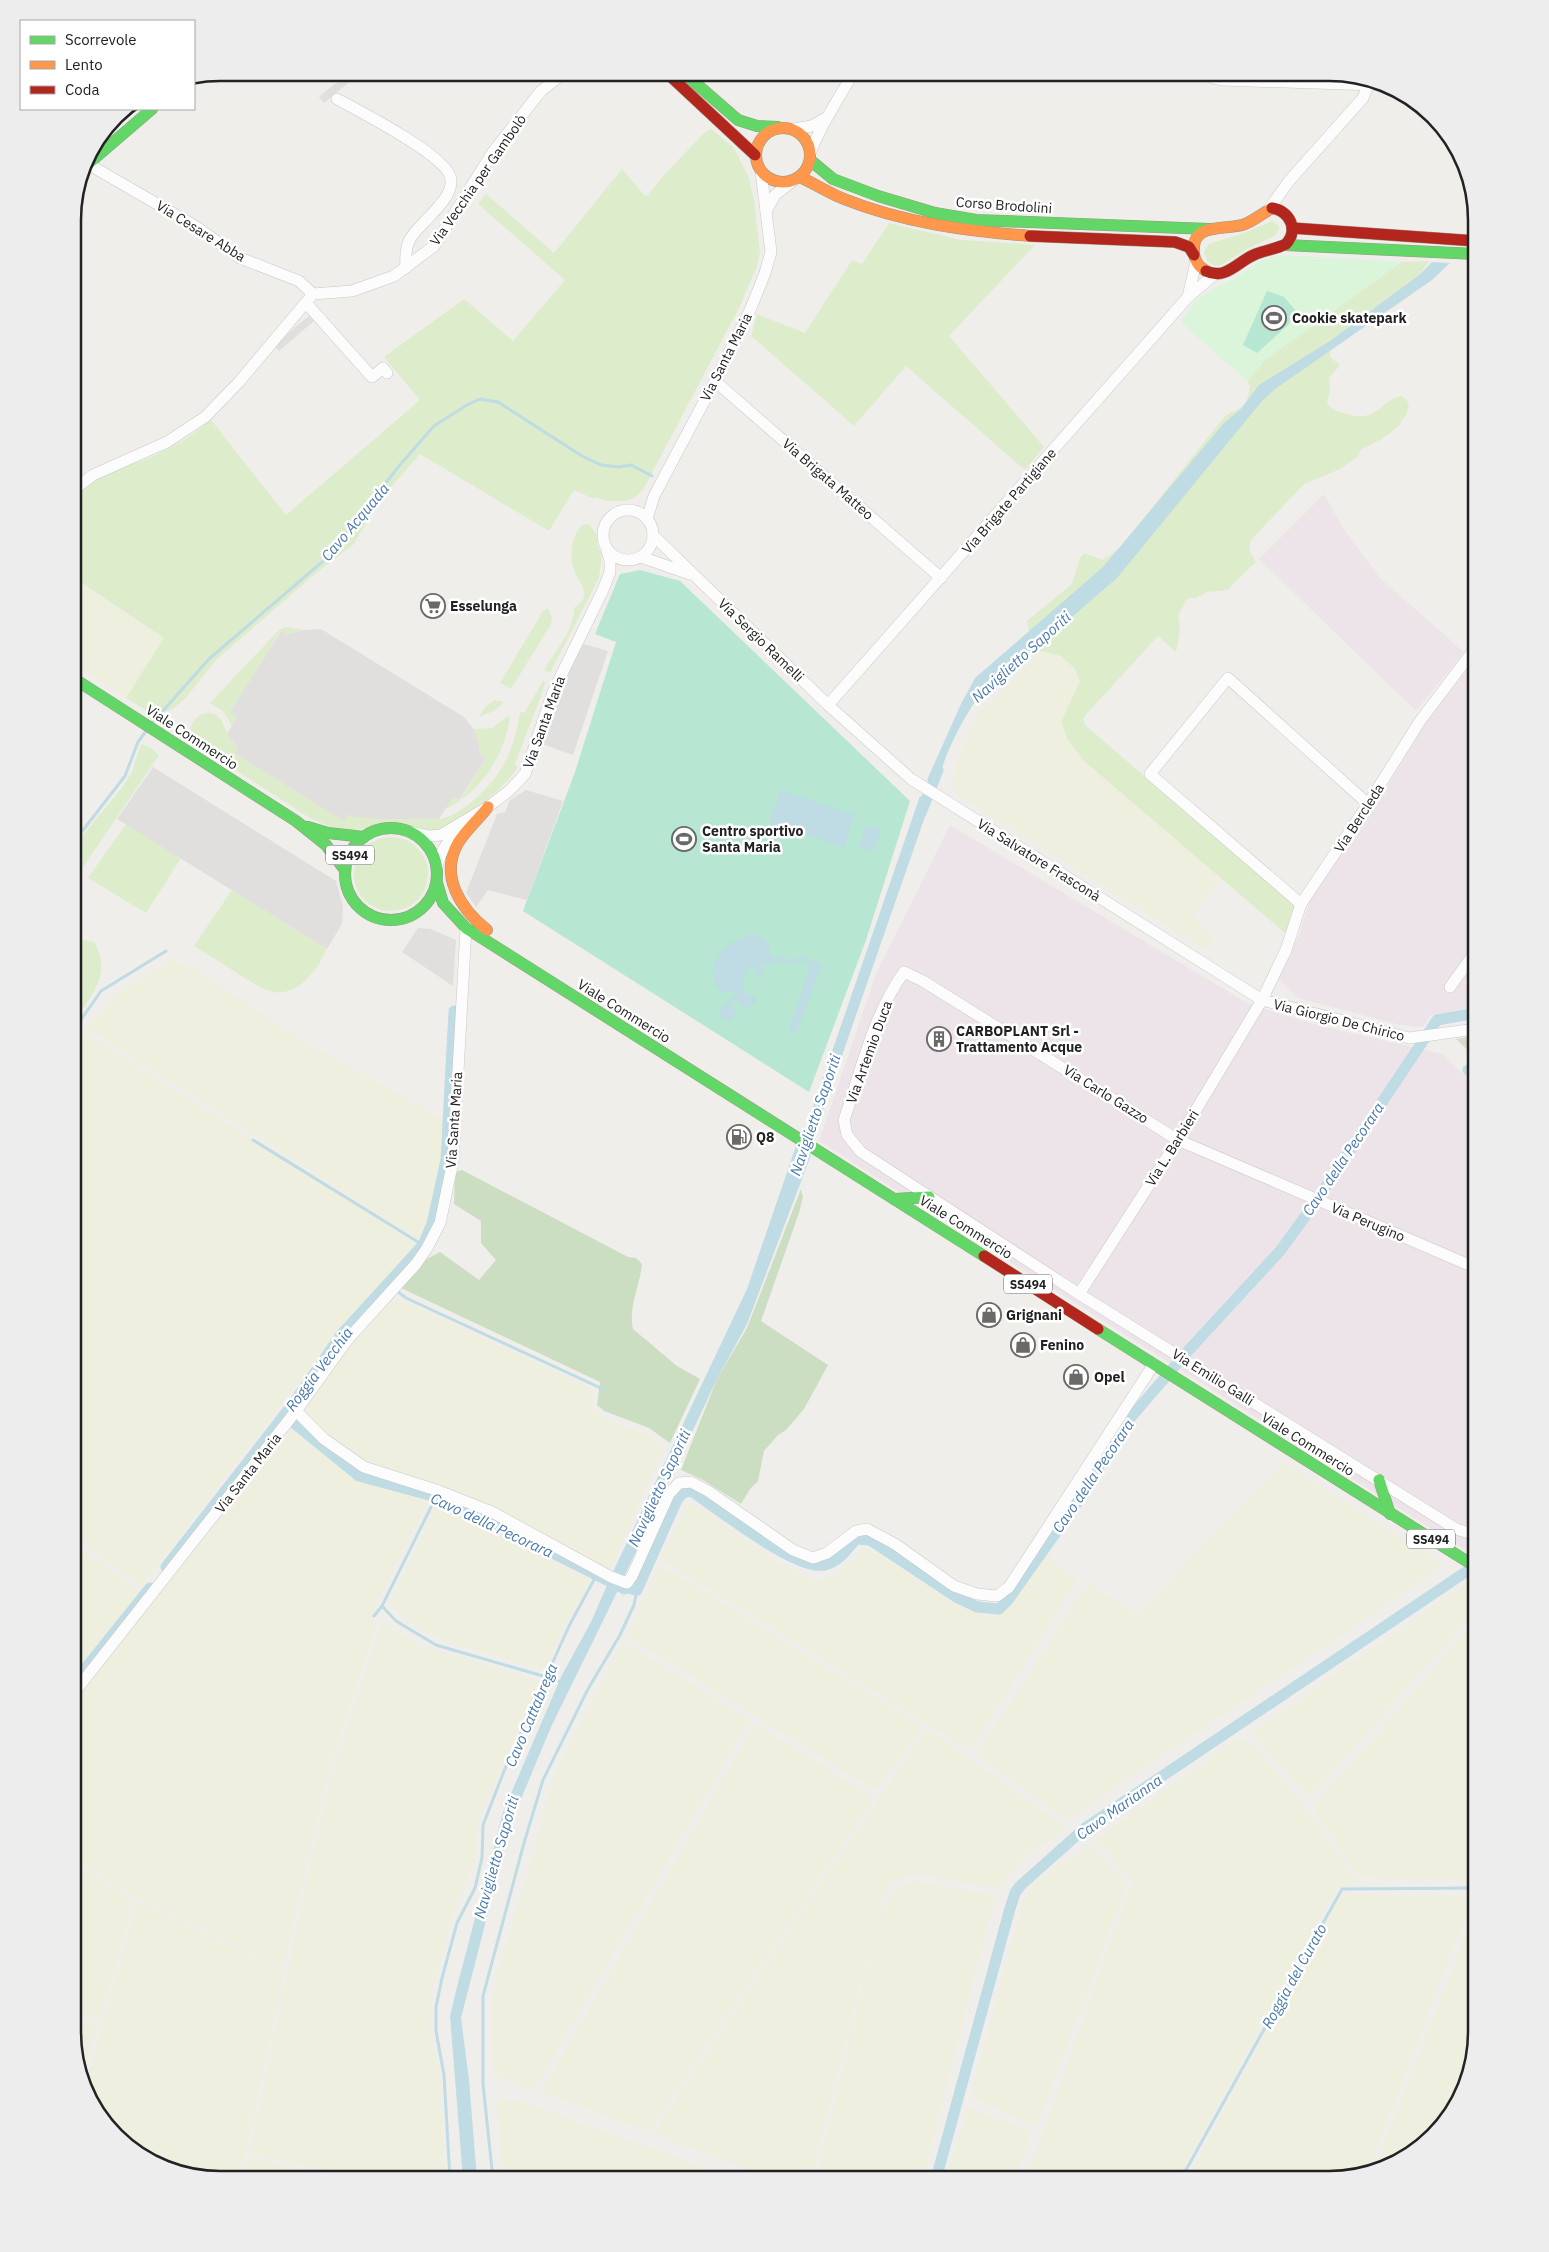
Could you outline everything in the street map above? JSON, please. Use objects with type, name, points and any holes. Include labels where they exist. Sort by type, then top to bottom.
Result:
[{"type":"main road","points":[[677,82],[755,155],[761,172]]},
{"type":"main road","points":[[695,82],[744,124],[794,129]]},
{"type":"main road","points":[[98,155],[151,110]]},
{"type":"main road","points":[[755,155],[758,141],[768,131],[781,127]]},
{"type":"main road","name":"Corso Brodolini","points":[[794,129],[805,138],[810,155],[833,179],[888,199],[935,213],[960,218],[1209,229],[1231,228],[1244,225],[1269,210]]},
{"type":"main road","points":[[796,179],[807,169],[810,155]]},
{"type":"main road","name":"Corso Brodolini","points":[[761,172],[775,182],[796,179],[828,194],[872,209],[932,225],[974,233],[1175,242],[1189,247],[1195,258],[1208,272],[1215,274]]},
{"type":"main road","points":[[1269,210],[1277,209],[1284,212],[1291,222],[1291,238],[1285,245]]},
{"type":"main road","points":[[1292,228],[1468,241]]},
{"type":"main road","points":[[1195,258],[1195,239],[1209,229]]},
{"type":"main road","points":[[1215,274],[1229,271],[1256,253],[1285,245],[1468,254]]},
{"type":"main road","name":"Viale Commercio","points":[[82,685],[136,726],[158,735],[296,821],[326,845],[345,870],[347,887],[361,909],[384,920],[426,918]]},
{"type":"main road","points":[[484,810],[458,844],[450,865],[451,885],[460,902],[477,923],[563,989]]},
{"type":"main road","name":"Viale Commercio","points":[[296,821],[313,829],[328,833],[364,837],[372,832],[389,828],[407,831],[418,836],[427,844],[434,855],[437,867],[438,896],[446,909],[466,928],[1390,1514],[1468,1561]]},
{"type":"main road","name":"SS494","points":[[345,870],[351,851],[364,837]]},
{"type":"main road","name":"Viale Commercio","points":[[408,918],[427,904],[437,883]]},
{"type":"main road","name":"Viale Commercio","points":[[442,919],[466,928]]},
{"type":"main road","points":[[894,1199],[930,1197]]},
{"type":"main road","points":[[1379,1480],[1390,1514]]},
{"type":"street","name":"Via Vecchia per Gambolò","points":[[310,298],[352,291],[394,276],[434,246],[493,152],[541,91],[552,82]]},
{"type":"street","points":[[810,155],[818,132],[830,116],[848,82]]},
{"type":"street","points":[[1296,82],[1351,83]]},
{"type":"street","points":[[1269,210],[1289,181],[1363,98],[1369,88]]},
{"type":"street","points":[[337,99],[420,147],[440,162],[451,177],[450,189],[444,200],[409,239],[405,254],[406,268]]},
{"type":"street","points":[[794,129],[812,126],[830,116]]},
{"type":"street","name":"Via Cesare Abba","points":[[91,169],[195,226],[240,258],[299,281],[310,298],[372,377],[383,368],[387,372]]},
{"type":"street","name":"Via Santa Maria","points":[[648,519],[654,496],[751,308],[765,273],[771,252],[761,172]]},
{"type":"street","points":[[766,211],[775,195],[796,179]]},
{"type":"street","points":[[1284,212],[1289,181]]},
{"type":"street","name":"Via Brigate Partigiane","points":[[1188,298],[1195,258]]},
{"type":"street","name":"Via Brigate Partigiane","points":[[828,705],[1188,298],[1215,274]]},
{"type":"street","points":[[82,483],[93,475],[167,442],[205,417],[239,382],[310,298]]},
{"type":"street","name":"Via Brigata Matteo","points":[[714,380],[941,578]]},
{"type":"street","name":"Via Santa Maria","points":[[437,867],[440,852],[446,843],[510,790],[525,774],[553,692],[610,572],[610,561],[603,541],[602,531],[606,521],[620,510],[636,511],[654,496]]},
{"type":"street","points":[[636,511],[648,519],[652,526],[653,535],[694,575]]},
{"type":"street","name":"Via Santa Maria","points":[[603,590],[623,567],[638,558],[652,544],[653,535]]},
{"type":"street","points":[[607,550],[620,560],[638,558],[694,575]]},
{"type":"street","name":"Via Sergio Ramelli","points":[[694,575],[828,705]]},
{"type":"street","name":"Via Bercleda","points":[[1262,1000],[1286,950],[1301,904],[1368,804],[1420,721],[1468,658]]},
{"type":"street","points":[[1301,904],[1150,774],[1228,678],[1368,804]]},
{"type":"street","name":"Via Salvatore Frasconà","points":[[828,705],[911,779],[1262,1000]]},
{"type":"street","name":"Via Santa Maria","points":[[407,831],[428,836],[441,835],[484,810]]},
{"type":"street","name":"Via Santa Maria","points":[[81,1682],[292,1417],[348,1339],[394,1289],[427,1248],[440,1223],[453,1161],[466,928]]},
{"type":"street","points":[[1450,987],[1468,962]]},
{"type":"street","name":"Via Artemio Duca","points":[[846,1135],[844,1120],[883,1006],[892,988],[904,972]]},
{"type":"street","name":"Via Carlo Gazzo","points":[[904,972],[923,981],[1178,1140]]},
{"type":"street","name":"Via Giorgio De Chirico","points":[[1262,1000],[1409,1038],[1468,1030]]},
{"type":"street","name":"Via L. Barbieri","points":[[1079,1294],[1178,1140],[1262,1000]]},
{"type":"street","name":"Via Emilio Galli","points":[[846,1135],[861,1152],[1079,1294],[1456,1529],[1468,1533]]},
{"type":"street","name":"Via Perugino","points":[[1178,1140],[1468,1265]]},
{"type":"street","points":[[292,1417],[364,1467],[439,1491],[492,1512],[619,1580],[632,1576],[669,1494],[679,1483],[691,1482],[708,1491],[792,1550],[813,1558],[827,1553],[856,1531],[867,1529],[895,1544],[954,1586],[977,1594],[997,1596],[1009,1587],[1157,1366]]},
{"type":"shaded area","points":[[337,82],[349,82],[324,103],[319,97]]},
{"type":"shaded area","points":[[310,315],[315,320],[279,351],[274,345]]},
{"type":"shaded area","points":[[1324,494],[1345,531],[1381,579],[1464,652],[1416,711],[1259,559]]},
{"type":"shaded area","points":[[321,629],[464,717],[474,729],[480,754],[486,758],[459,800],[453,797],[439,819],[382,819],[354,817],[348,814],[344,821],[234,753],[238,748],[227,734],[237,717],[230,712],[281,631],[288,634],[304,630]]},
{"type":"shaded area","points":[[584,644],[608,651],[573,755],[539,743],[575,659]]},
{"type":"shaded area","points":[[1468,669],[1468,1008],[1431,1015],[1423,1027],[1400,1025],[1298,998],[1278,979],[1299,935],[1308,906],[1324,876],[1371,814],[1429,717]]},
{"type":"shaded area","points":[[153,767],[336,881],[343,906],[342,924],[327,949],[117,819]]},
{"type":"shaded area","points":[[526,790],[563,801],[527,900],[488,890],[476,907],[466,893],[497,814],[505,812],[510,800]]},
{"type":"shaded area","points":[[950,825],[1249,1004],[1313,1024],[1442,1054],[1468,1078],[1468,1552],[819,1141],[876,974]]},
{"type":"shaded area","points":[[418,928],[431,929],[456,940],[453,986],[402,952]]},
{"type":"shaded area","points":[[1468,1037],[1468,1050],[1456,1039]]},
{"type":"green space","points":[[711,129],[734,148],[749,178],[754,201],[760,252],[757,266],[740,306],[644,488],[634,498],[624,501],[606,501],[596,497],[594,499],[574,490],[549,531],[420,454],[377,503],[354,544],[315,574],[215,661],[185,699],[171,710],[160,713],[146,710],[126,698],[164,638],[82,583],[82,487],[89,480],[154,456],[186,439],[211,420],[286,515],[420,400],[384,357],[464,299],[513,341],[565,280],[478,204],[486,194],[554,253],[622,169],[646,197],[704,133]]},
{"type":"green space","points":[[1272,221],[1280,227],[1276,235],[1249,248],[1221,265],[1215,266],[1207,261],[1204,252],[1209,244],[1247,232]]},
{"type":"green space","points":[[889,223],[961,240],[1035,245],[949,336],[1044,447],[1025,470],[906,366],[854,426],[751,336],[757,314],[805,333],[852,260],[862,264]]},
{"type":"green space","points":[[1282,255],[1402,262],[1265,360],[1247,381],[1181,322],[1195,301],[1216,287],[1236,278],[1260,261]]},
{"type":"green space","points":[[1429,261],[1419,275],[1330,341],[1330,357],[1340,365],[1329,378],[1330,391],[1327,403],[1338,411],[1356,416],[1364,416],[1400,396],[1406,399],[1409,405],[1407,413],[1398,427],[1382,439],[1362,449],[1356,458],[1340,469],[1304,484],[1251,540],[1249,550],[1256,562],[1227,590],[1207,592],[1196,598],[1188,598],[1178,615],[1180,629],[1176,652],[1158,636],[1083,718],[1085,725],[1295,906],[1285,933],[1084,761],[1068,740],[1061,722],[1080,681],[1075,669],[1061,656],[1041,651],[1035,647],[1031,641],[1027,621],[1072,584],[1080,558],[1084,553],[1103,560],[1120,548],[1224,417],[1245,403],[1250,386],[1247,381],[1265,360],[1402,262]]},
{"type":"green space","name":"Cookie skatepark","points":[[1267,291],[1284,297],[1296,311],[1289,324],[1257,353],[1243,345]]},
{"type":"green space","points":[[589,524],[597,535],[597,545],[602,554],[599,578],[550,673],[544,670],[571,625],[574,608],[584,598],[583,588],[573,567],[572,550],[576,533],[583,525]]},
{"type":"green space","name":"Centro sportivo Santa Maria","points":[[640,570],[680,581],[910,801],[866,940],[809,1092],[523,911],[575,772],[616,642],[595,634],[620,574]]},
{"type":"green space","points":[[82,583],[164,639],[126,698],[82,670]]},
{"type":"green space","points":[[548,608],[552,617],[551,624],[511,689],[500,683],[543,611]]},
{"type":"green space","points":[[285,627],[304,630],[288,634],[280,631],[231,712],[237,716],[232,726],[223,711],[210,703],[279,630]]},
{"type":"green space","points":[[1041,651],[1061,656],[1079,675],[1080,681],[1061,722],[1068,740],[1084,761],[1222,880],[1197,909],[1194,916],[1214,941],[1207,951],[959,796],[953,789],[955,766],[977,716]]},
{"type":"green space","points":[[543,681],[546,682],[515,764],[518,767],[512,776],[491,797],[464,817],[438,830],[427,832],[402,824],[387,824],[349,830],[323,824],[197,746],[189,731],[194,721],[202,714],[206,712],[216,715],[238,748],[234,753],[344,820],[348,813],[439,819],[462,809],[485,790],[493,780],[511,749],[520,712],[524,713]]},
{"type":"green space","points":[[494,700],[504,702],[494,711],[479,717],[485,707]]},
{"type":"green space","points":[[507,717],[510,717],[503,746],[489,772],[469,794],[457,803],[444,810],[453,797],[460,800],[486,758],[480,754],[474,729],[492,728]]},
{"type":"green space","points":[[141,744],[151,748],[159,755],[82,869],[82,837],[121,789],[132,772]]},
{"type":"green space","points":[[126,824],[181,858],[146,913],[88,878]]},
{"type":"green space","points":[[391,837],[405,840],[417,848],[425,860],[428,874],[425,888],[417,900],[405,908],[391,911],[377,908],[365,900],[357,888],[354,874],[357,860],[365,848],[377,840]]},
{"type":"green space","points":[[232,890],[327,949],[313,972],[300,985],[292,990],[283,992],[265,989],[194,946]]},
{"type":"green space","points":[[82,940],[94,942],[99,954],[101,964],[100,975],[93,994],[82,1011]]},
{"type":"green space","points":[[171,959],[198,971],[315,1049],[322,1051],[441,1118],[443,1127],[439,1177],[429,1218],[420,1240],[84,1027],[117,993]]},
{"type":"green space","points":[[83,1031],[418,1245],[342,1325],[141,1587],[81,1542]]},
{"type":"green space","points":[[462,1170],[628,1257],[636,1258],[642,1264],[633,1305],[633,1329],[677,1366],[700,1379],[670,1443],[649,1428],[604,1411],[597,1405],[600,1382],[401,1288],[427,1259],[440,1252],[479,1280],[496,1260],[481,1243],[481,1221],[454,1204],[455,1176],[458,1171]]},
{"type":"green space","points":[[801,1189],[803,1197],[799,1213],[761,1321],[828,1365],[804,1409],[764,1451],[758,1481],[750,1489],[741,1504],[703,1480],[681,1470],[717,1379],[747,1328]]},
{"type":"green space","points":[[394,1297],[594,1389],[592,1408],[606,1420],[645,1434],[665,1446],[609,1571],[488,1506],[354,1457],[331,1439],[309,1416],[307,1409],[309,1398],[347,1346]]},
{"type":"green space","points":[[294,1429],[345,1470],[363,1480],[429,1499],[373,1611],[374,1632],[329,1770],[283,1968],[148,1903],[111,1883],[81,1863],[81,1689]]},
{"type":"green space","points":[[1283,1462],[1444,1565],[1067,1820],[976,1755],[1088,1583],[1137,1615]]},
{"type":"green space","points":[[438,1503],[591,1579],[565,1625],[544,1670],[453,1644],[420,1629],[389,1604]]},
{"type":"green space","points":[[688,1503],[705,1510],[772,1559],[817,1581],[836,1576],[864,1549],[872,1550],[965,1610],[989,1617],[1008,1610],[1047,1556],[1078,1579],[970,1751],[660,1559]]},
{"type":"green space","points":[[81,1548],[139,1592],[81,1665]]},
{"type":"green space","points":[[659,1567],[676,1574],[923,1727],[876,1791],[627,1636]]},
{"type":"green space","points":[[1468,1583],[1468,1619],[1317,1789],[1306,1797],[1252,1732]]},
{"type":"green space","points":[[381,1623],[421,1646],[540,1681],[478,1822],[476,1855],[452,1919],[431,1995],[430,2027],[438,2066],[445,2170],[326,2170],[249,2154],[310,1864],[331,1777]]},
{"type":"green space","points":[[1468,1629],[1468,1880],[1357,1877],[1313,1807]]},
{"type":"green space","points":[[623,1642],[750,1720],[532,2093],[493,2074],[491,2020],[495,1979],[535,1848],[553,1778]]},
{"type":"green space","points":[[755,1724],[874,1798],[649,2132],[541,2092]]},
{"type":"green space","points":[[927,1729],[1064,1827],[1057,1836],[1026,1854],[1001,1887],[981,1886],[929,1876],[907,1875],[891,1883],[881,1902],[813,2171],[751,2170],[655,2134],[660,2122],[811,1897]]},
{"type":"green space","points":[[1244,1739],[1261,1754],[1305,1807],[1356,1881],[1336,1889],[1181,2171],[1029,2171],[1133,1880],[1095,1840],[1236,1740]]},
{"type":"green space","points":[[1090,1846],[1127,1885],[1037,2126],[970,2097],[1023,1901],[1035,1881]]},
{"type":"green space","points":[[81,1866],[134,1901],[99,2024],[81,2013]]},
{"type":"green space","points":[[915,1881],[995,1896],[925,2171],[818,2171],[877,1924],[884,1904],[896,1889]]},
{"type":"green space","points":[[1342,1894],[1468,1896],[1468,1909],[1371,2164],[1347,2170],[1329,2171],[1191,2171]]},
{"type":"green space","points":[[137,1901],[285,1971],[242,2170],[193,2168],[175,2163],[143,2147],[128,2136],[110,2117],[100,2101],[88,2075]]},
{"type":"green space","points":[[1468,1929],[1467,2050],[1457,2085],[1439,2117],[1427,2130],[1414,2142],[1377,2162]]},
{"type":"green space","points":[[81,2019],[97,2026],[86,2068],[82,2050]]},
{"type":"green space","points":[[497,2098],[516,2100],[714,2170],[502,2170]]},
{"type":"green space","points":[[968,2108],[1029,2131],[1031,2135],[1019,2171],[948,2171]]},
{"type":"green space","points":[[248,2157],[308,2170],[245,2170]]},
{"type":"water","points":[[1432,262],[1450,263],[1432,280],[1275,389],[1262,401],[1117,578],[977,699],[953,740],[937,785],[927,780],[961,704],[975,678],[1103,567],[1224,423],[1241,409],[1259,385],[1330,341],[1419,275]]},
{"type":"water","points":[[780,790],[854,815],[844,848],[769,823]]},
{"type":"water","points":[[920,796],[930,802],[813,1139],[804,1133]]},
{"type":"water","points":[[866,825],[881,830],[874,852],[859,847]]},
{"type":"water","points":[[757,935],[767,942],[770,949],[770,958],[779,957],[789,960],[802,957],[822,964],[796,1034],[789,1031],[808,971],[809,963],[802,961],[787,964],[778,961],[760,968],[763,972],[757,978],[753,973],[756,968],[749,967],[745,973],[743,991],[755,997],[756,1001],[745,1010],[738,1001],[731,1002],[729,1009],[735,1006],[736,1008],[732,1021],[718,1017],[722,1008],[737,991],[726,993],[717,988],[714,978],[716,960],[735,941]]},
{"type":"water","points":[[796,1146],[811,1155],[747,1324],[717,1379],[623,1579],[612,1574],[747,1289]]},
{"type":"water","points":[[608,1583],[619,1588],[551,1727],[511,1823],[461,2018],[469,2080],[476,2170],[462,2170],[450,2016],[503,1812],[562,1675],[591,1622]]},
{"type":"waterway","name":"Cavo Acquada","points":[[153,722],[209,659],[329,556],[399,466],[434,426],[467,405],[480,399],[498,402],[582,456],[601,465],[619,467],[631,465],[652,476]]},
{"type":"waterway","name":"Cavo Acquada","points":[[82,832],[125,776],[138,742],[146,731]]},
{"type":"waterway","name":"Naviglietto Saporiti","points":[[921,813],[938,770]]},
{"type":"waterway","points":[[82,1019],[101,991],[166,951]]},
{"type":"waterway","name":"Roggia Vecchia","points":[[166,1567],[293,1404],[341,1335],[423,1245],[432,1224],[446,1160],[454,1011]]},
{"type":"waterway","name":"Cavo della Pecorara","points":[[632,1589],[637,1590],[677,1500],[683,1493],[691,1491],[757,1537],[795,1558],[811,1564],[824,1565],[838,1558],[856,1539],[870,1540],[956,1597],[977,1607],[999,1609],[1008,1600],[1084,1493],[1120,1430],[1187,1352],[1280,1251],[1310,1210],[1437,1020],[1468,1014]]},
{"type":"waterway","points":[[253,1140],[423,1245]]},
{"type":"waterway","points":[[397,1291],[406,1298],[605,1390]]},
{"type":"waterway","name":"Cavo della Pecorara","points":[[284,1415],[359,1476],[444,1499],[625,1589]]},
{"type":"waterway","points":[[374,1616],[382,1606],[436,1497]]},
{"type":"waterway","name":"Cavo Marianna","points":[[938,2171],[1009,1912],[1015,1893],[1020,1886],[1085,1828],[1468,1570]]},
{"type":"waterway","name":"Cavo Cattabrega","points":[[449,2170],[444,2075],[436,2031],[436,2007],[442,1978],[457,1923],[475,1888],[482,1858],[483,1825],[504,1771],[569,1626],[596,1576]]},
{"type":"waterway","name":"Roggia Vecchia","points":[[81,1674],[150,1588]]},
{"type":"waterway","points":[[492,2170],[483,2084],[483,1996],[543,1780],[588,1689],[620,1635],[634,1605],[637,1590]]},
{"type":"waterway","points":[[382,1606],[396,1621],[436,1645],[543,1676]]},
{"type":"waterway","points":[[551,1679],[562,1682]]},
{"type":"waterway","name":"Roggia del Curato","points":[[1186,2171],[1342,1889],[1468,1888]]},
{"type":"traffic: fast","points":[[694,82],[738,120],[757,126],[778,127]]},
{"type":"traffic: fast","points":[[98,156],[151,110]]},
{"type":"traffic: fast","points":[[810,160],[833,179],[878,196],[935,213],[976,220],[1209,229]]},
{"type":"traffic: fast","points":[[1285,245],[1468,254]]},
{"type":"traffic: fast","points":[[82,684],[296,821],[326,845],[345,870]]},
{"type":"traffic: fast","points":[[308,827],[328,833],[364,837]]},
{"type":"traffic: fast","points":[[391,828],[409,831],[424,841],[434,856],[437,874],[434,892],[424,907],[409,917],[391,920],[373,917],[358,907],[348,892],[345,874],[348,856],[358,841],[373,831],[391,828]]},
{"type":"traffic: fast","points":[[437,883],[443,903],[466,928],[984,1256]]},
{"type":"traffic: fast","points":[[894,1199],[929,1197]]},
{"type":"traffic: fast","points":[[1098,1329],[1468,1562]]},
{"type":"traffic: fast","points":[[1379,1480],[1390,1514]]},
{"type":"traffic: slow","points":[[778,128],[788,128],[798,132],[806,140],[810,155],[806,170],[798,178],[788,182],[778,182],[768,178],[760,170],[756,160],[756,150],[760,140],[768,132],[778,128]]},
{"type":"traffic: slow","points":[[800,177],[844,199],[913,220],[936,225],[1030,236]]},
{"type":"traffic: slow","points":[[1206,271],[1197,263],[1194,255],[1195,242],[1198,236],[1204,231],[1245,224],[1272,208]]},
{"type":"traffic: slow","points":[[487,930],[461,902],[452,879],[451,868],[453,855],[458,843],[488,807]]},
{"type":"traffic: jam","points":[[677,82],[755,155]]},
{"type":"traffic: jam","points":[[1206,271],[1213,273],[1226,272],[1256,254],[1286,244],[1292,233],[1291,222],[1284,213],[1272,208]]},
{"type":"traffic: jam","points":[[1292,228],[1468,240]]},
{"type":"traffic: jam","points":[[1030,236],[1175,242],[1189,247],[1194,255]]},
{"type":"traffic: jam","points":[[984,1256],[1098,1329]]},
{"type":"place","name":"Cookie skatepark","points":[[1274,318]]},
{"type":"place","name":"Esselunga","points":[[433,606]]},
{"type":"place","name":"Centro sportivo Santa Maria","points":[[684,839]]},
{"type":"place","name":"CARBOPLANT Srl - Trattamento Acque","points":[[939,1039]]},
{"type":"place","name":"Q8","points":[[739,1137]]},
{"type":"place","name":"Grignani","points":[[989,1315]]},
{"type":"place","name":"Fenino","points":[[1023,1345]]},
{"type":"place","name":"Opel","points":[[1076,1377]]}]
